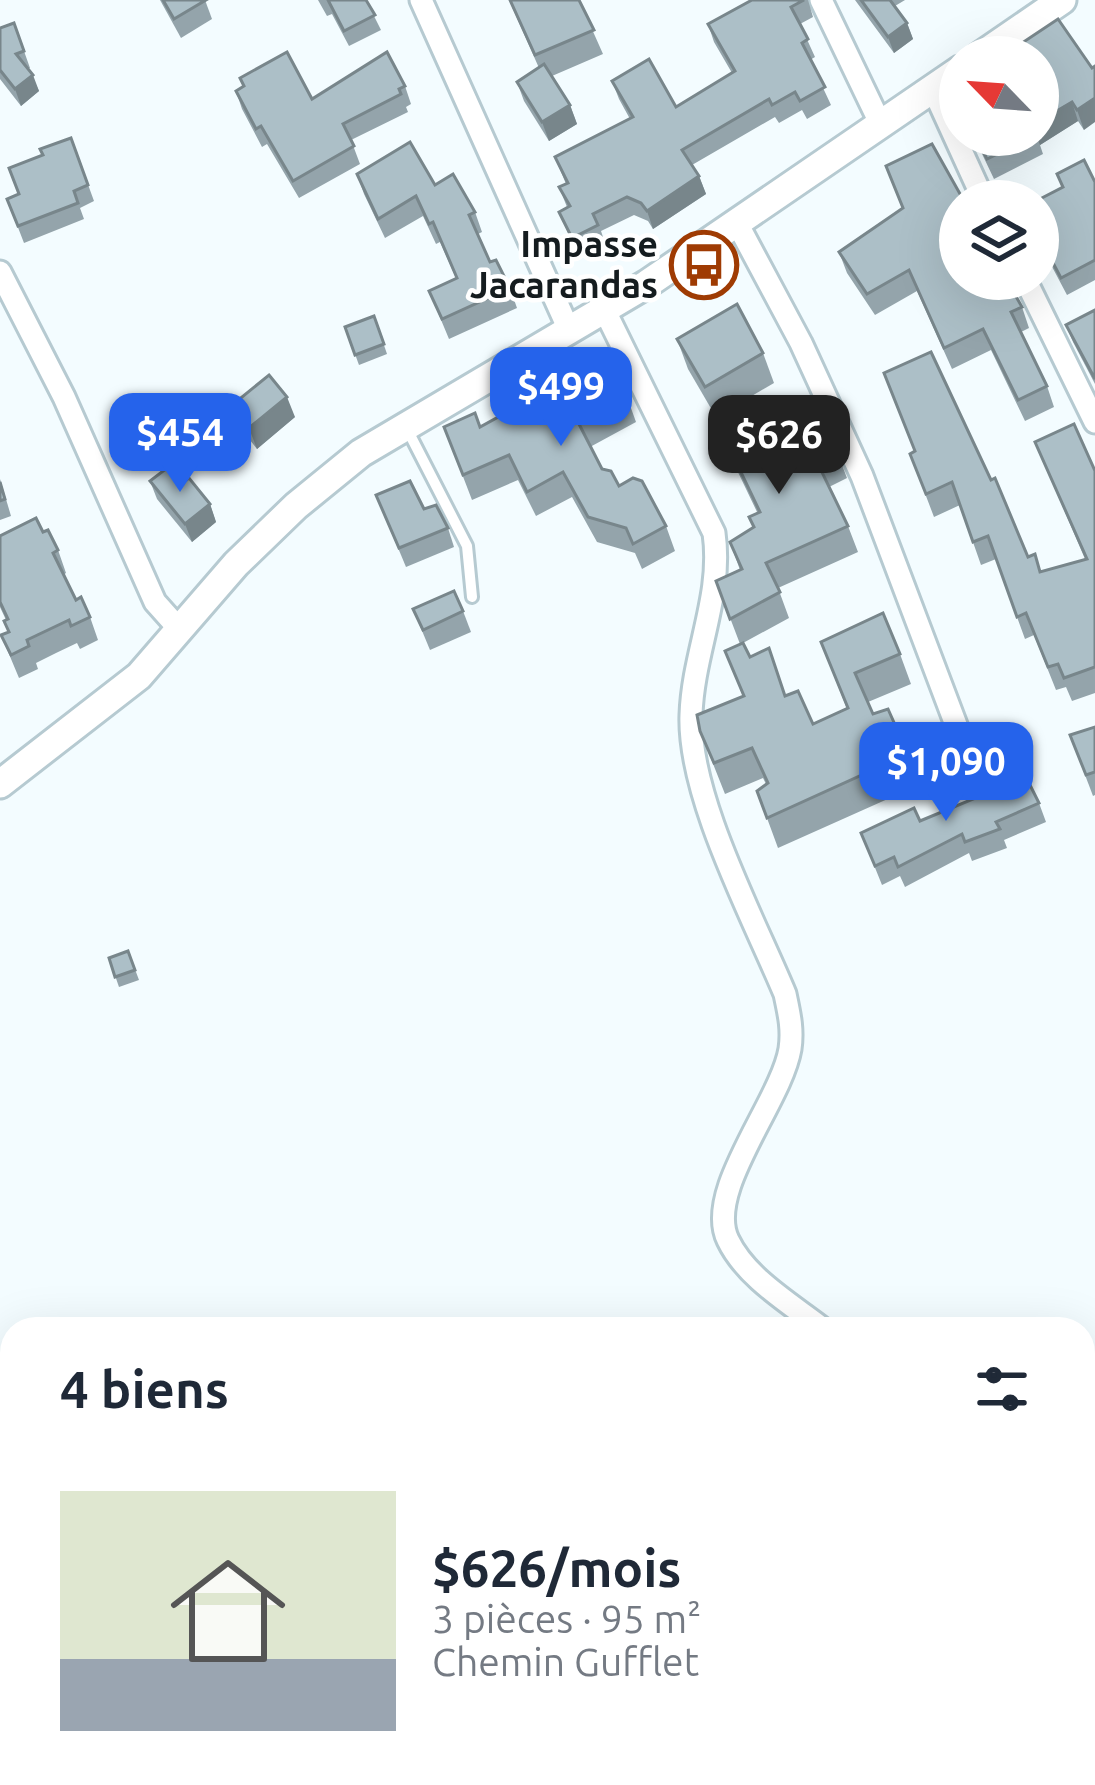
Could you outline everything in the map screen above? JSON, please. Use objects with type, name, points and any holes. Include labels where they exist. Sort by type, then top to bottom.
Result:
[{"type":"main road","points":[[1010,36],[1062,0]]},
{"type":"main road","points":[[0,784],[139,676],[236,564],[361,453],[738,225],[939,85]]},
{"type":"street","points":[[421,0],[569,330]]},
{"type":"street","points":[[821,0],[881,125]]},
{"type":"street","points":[[933,89],[974,180]]},
{"type":"street","points":[[738,225],[801,343],[862,476],[961,737]]},
{"type":"street","points":[[0,272],[64,397],[155,602],[180,630]]},
{"type":"street","points":[[1035,300],[1095,422]]},
{"type":"street","points":[[604,309],[714,533],[715,592],[694,674],[695,777],[785,994],[792,1026],[783,1075],[735,1171],[723,1226],[729,1244],[754,1274],[808,1317]]},
{"type":"lane","points":[[406,427],[467,546],[472,597]]},
{"type":"building","points":[[163,0],[206,0],[174,19]]},
{"type":"building","points":[[328,0],[366,0],[375,15],[344,31]]},
{"type":"building","points":[[510,0],[579,0],[594,30],[535,55]]},
{"type":"building","points":[[752,0],[804,0],[791,7],[808,39],[802,43],[825,87],[800,101],[795,92],[772,105],[769,99],[682,150],[699,176],[647,211],[627,197],[593,214],[598,225],[572,238],[559,212],[570,206],[559,187],[568,183],[555,157],[633,117],[612,81],[649,59],[676,107],[735,71],[708,24]]},
{"type":"building","points":[[861,0],[890,0],[907,23],[888,37]]},
{"type":"building","points":[[1058,19],[1095,66],[1095,98],[1077,110],[1072,102],[1059,110],[1059,36],[1032,36]]},
{"type":"building","points":[[14,23],[24,51],[16,54],[33,75],[15,89],[0,70],[0,28]]},
{"type":"building","points":[[287,52],[312,99],[387,52],[405,86],[399,89],[401,94],[343,124],[354,146],[293,181],[236,91],[244,86],[240,78]]},
{"type":"building","points":[[544,64],[570,105],[542,122],[517,82]]},
{"type":"building","points":[[71,138],[88,185],[74,191],[78,203],[18,226],[7,199],[19,194],[9,168],[43,155],[40,149]]},
{"type":"building","points":[[410,142],[435,185],[453,174],[475,212],[469,215],[490,262],[496,260],[510,288],[442,319],[429,291],[457,278],[433,222],[429,224],[416,196],[378,219],[357,174]]},
{"type":"building","points":[[932,144],[952,180],[939,180],[939,300],[1018,300],[1022,307],[1011,312],[1047,386],[1018,400],[983,329],[944,348],[909,270],[867,294],[839,252],[903,208],[886,166]]},
{"type":"building","points":[[1084,160],[1095,182],[1095,260],[1061,278],[1059,189],[1063,187],[1057,174]]},
{"type":"building","points":[[737,304],[763,353],[705,387],[677,339]]},
{"type":"building","points":[[1095,310],[1095,379],[1066,325]]},
{"type":"building","points":[[374,316],[384,344],[355,355],[345,327]]},
{"type":"building","points":[[931,352],[991,480],[995,478],[1028,557],[1035,554],[1040,572],[1087,559],[1035,442],[1074,424],[1095,471],[1095,667],[1064,678],[1058,664],[1048,667],[1026,613],[1017,617],[988,536],[973,542],[952,482],[926,494],[910,454],[915,451],[884,373]]},
{"type":"building","points":[[606,358],[627,397],[579,424],[602,469],[611,471],[619,486],[633,478],[642,481],[666,526],[633,544],[626,528],[588,517],[563,472],[527,492],[509,455],[463,475],[444,427],[475,413],[480,427]]},
{"type":"building","points":[[269,375],[287,397],[249,428],[231,406]]},
{"type":"building","points":[[781,399],[790,413],[814,402],[837,452],[817,462],[848,526],[766,563],[780,592],[730,619],[716,581],[742,569],[730,542],[754,527],[749,517],[760,512],[726,441],[744,433],[739,419]]},
{"type":"building","points":[[167,468],[181,484],[189,478],[210,504],[185,524],[150,481]]},
{"type":"building","points":[[410,481],[424,509],[436,505],[448,528],[399,548],[376,495]]},
{"type":"building","points":[[36,518],[43,532],[48,530],[58,550],[53,553],[76,600],[81,597],[90,617],[71,626],[69,620],[27,640],[29,646],[11,655],[1,635],[9,632],[0,602],[0,536]]},
{"type":"building","points":[[454,591],[463,611],[423,630],[413,609]]},
{"type":"building","points":[[883,613],[900,654],[855,673],[873,714],[888,709],[908,754],[767,818],[757,791],[768,783],[752,748],[714,763],[700,731],[697,715],[744,696],[725,651],[743,643],[750,657],[769,648],[785,696],[798,691],[813,724],[848,708],[821,642]]},
{"type":"building","points":[[1095,727],[1095,772],[1086,775],[1070,735]]},
{"type":"building","points":[[1026,777],[1039,803],[996,822],[1000,829],[965,842],[962,834],[898,867],[894,857],[875,866],[861,833],[914,808],[920,821]]},
{"type":"building","points":[[128,951],[135,970],[115,977],[109,958]]},
{"type":"place","name":"Impasse Jacarandas","points":[[704,265]]}]
